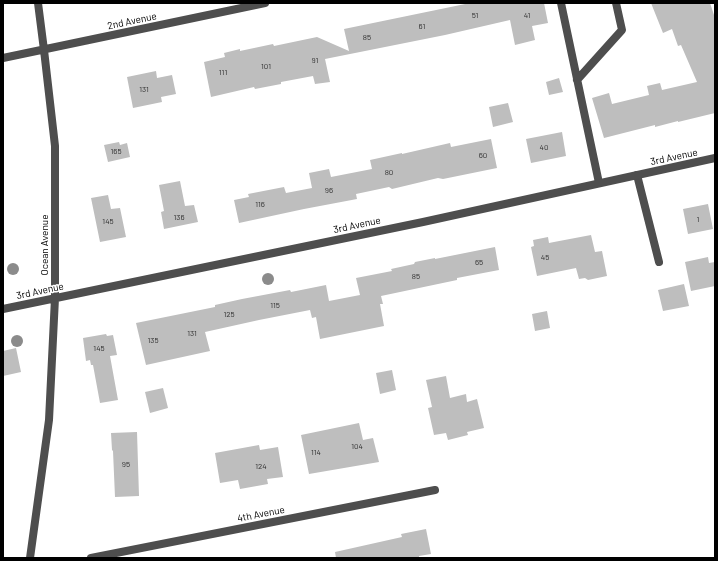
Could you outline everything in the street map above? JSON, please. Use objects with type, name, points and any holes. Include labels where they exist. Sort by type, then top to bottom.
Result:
[{"type":"street","name":"Ocean Avenue","points":[[30,558],[49,420],[55,298],[55,146],[38,3]]},
{"type":"street","name":"2nd Avenue","points":[[3,58],[265,3]]},
{"type":"street","points":[[561,3],[599,183]]},
{"type":"street","points":[[577,80],[622,30],[616,3]]},
{"type":"street","name":"3rd Avenue","points":[[3,309],[408,225],[715,158]]},
{"type":"street","points":[[637,175],[659,262]]},
{"type":"street","name":"4th Avenue","points":[[91,558],[435,490]]},
{"type":"building","points":[[470,3],[544,3],[548,23],[532,26],[535,40],[515,45],[510,20],[445,35],[325,59],[330,82],[315,84],[313,76],[281,82],[281,84],[255,89],[254,87],[211,97],[204,62],[225,57],[224,53],[273,44],[274,46],[317,37],[349,51],[344,29]]},
{"type":"building","points":[[651,3],[710,3],[715,18],[715,113],[655,127],[655,125],[604,138],[592,98],[609,93],[612,104],[649,95],[647,86],[660,83],[662,90],[697,82],[681,45],[678,46],[672,29],[663,33]]},
{"type":"building","points":[[156,71],[157,78],[172,75],[176,94],[161,97],[162,102],[133,108],[127,77]]},
{"type":"building","points":[[559,78],[563,92],[549,95],[546,82]]},
{"type":"building","points":[[508,103],[513,122],[493,127],[489,107]]},
{"type":"building","points":[[562,132],[566,156],[531,163],[526,139]]},
{"type":"building","points":[[491,139],[497,168],[443,179],[438,178],[392,189],[389,187],[356,194],[357,199],[239,223],[234,200],[249,197],[248,194],[284,187],[286,193],[312,188],[309,173],[329,169],[331,177],[372,169],[370,160],[450,143],[451,147]]},
{"type":"building","points":[[119,142],[120,145],[127,143],[130,157],[108,162],[104,145]]},
{"type":"building","points":[[180,181],[185,206],[194,205],[198,222],[164,229],[161,212],[164,211],[159,185]]},
{"type":"building","points":[[108,195],[111,209],[120,208],[126,237],[100,242],[91,198]]},
{"type":"building","points":[[708,204],[713,229],[688,234],[683,209]]},
{"type":"building","points":[[591,235],[595,252],[602,251],[607,276],[588,280],[585,278],[579,279],[576,268],[537,276],[531,247],[534,246],[533,240],[548,237],[549,243]]},
{"type":"building","points":[[495,247],[499,270],[457,278],[457,280],[381,296],[383,304],[380,304],[384,326],[320,339],[316,317],[312,318],[310,310],[205,332],[210,351],[146,365],[136,323],[215,307],[215,305],[242,299],[326,285],[329,301],[360,295],[356,278],[392,271],[391,269],[414,264],[415,262]]},
{"type":"building","points":[[708,257],[709,263],[715,262],[715,286],[691,291],[685,262]]},
{"type":"building","points":[[684,284],[689,306],[663,311],[658,290]]},
{"type":"building","points":[[547,311],[550,328],[535,331],[532,314]]},
{"type":"building","points":[[106,334],[107,336],[113,335],[117,355],[110,356],[118,400],[100,403],[93,365],[91,365],[90,360],[86,361],[83,338]]},
{"type":"building","points":[[16,348],[21,372],[3,376],[3,351]]},
{"type":"building","points":[[392,370],[396,390],[380,394],[376,373]]},
{"type":"building","points":[[446,376],[450,398],[466,394],[467,402],[477,399],[484,428],[467,432],[468,435],[448,440],[446,433],[434,435],[428,408],[432,407],[426,380]]},
{"type":"building","points":[[163,388],[168,408],[150,413],[145,392]]},
{"type":"building","points":[[359,423],[363,440],[373,438],[379,462],[309,474],[301,435]]},
{"type":"building","points":[[137,432],[139,496],[115,497],[111,433]]},
{"type":"building","points":[[259,445],[260,450],[278,447],[283,477],[267,479],[268,484],[240,489],[238,480],[220,483],[215,453]]},
{"type":"building","points":[[426,529],[431,554],[419,556],[419,558],[336,558],[335,552],[402,537],[401,534]]}]
